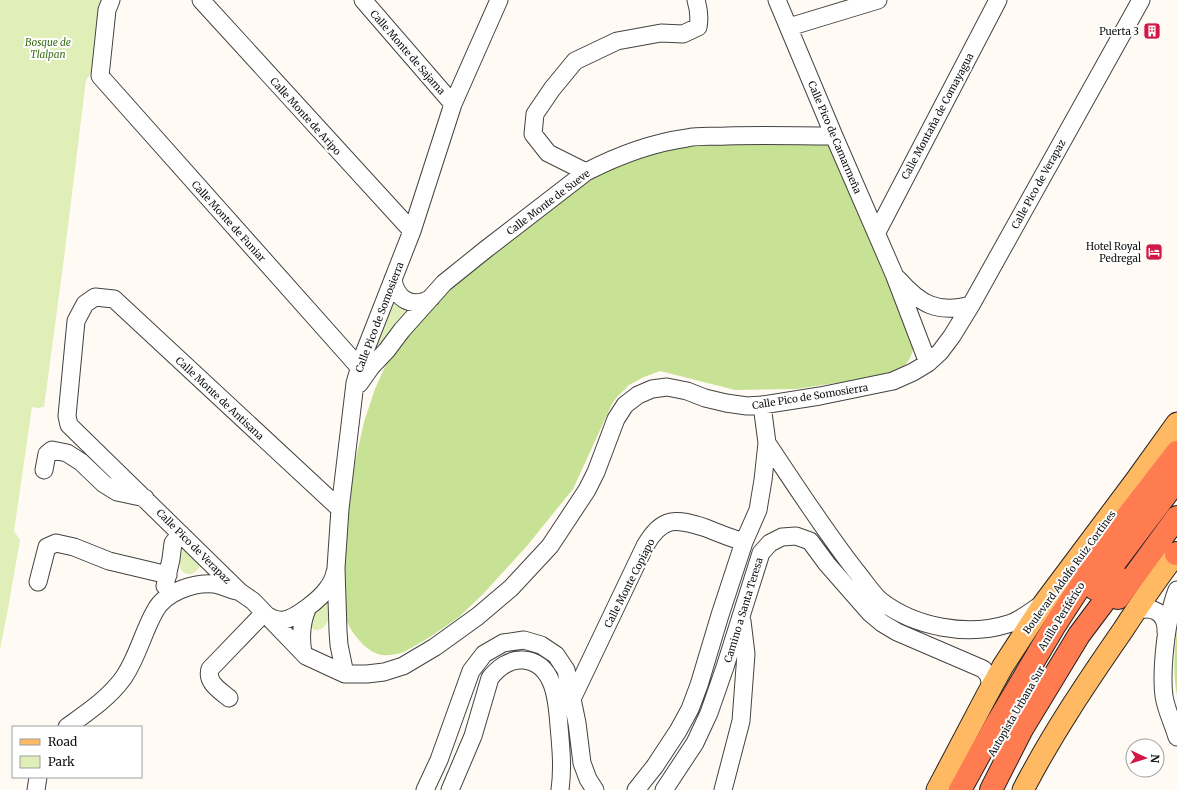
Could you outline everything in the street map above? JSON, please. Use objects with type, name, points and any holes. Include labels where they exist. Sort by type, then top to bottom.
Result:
[{"type":"highway","name":"Anillo Periférico","points":[[960,790],[1054,625],[1116,531],[1177,452]]},
{"type":"highway","name":"Autopista Urbana Sur","points":[[972,790],[1018,706],[1058,642],[1109,570],[1177,480]]},
{"type":"highway","name":"Autopista Urbana Sur","points":[[991,790],[1022,729],[1079,635],[1177,503]]},
{"type":"highway","points":[[1000,790],[1016,758],[1089,638],[1177,517]]},
{"type":"main road","name":"Boulevard Adolfo Ruiz Cortines","points":[[937,790],[1003,666],[1044,603],[1177,423]]},
{"type":"main road","points":[[1023,790],[1050,742],[1090,678],[1156,581],[1177,553]]},
{"type":"street","points":[[109,5],[123,0]]},
{"type":"street","name":"Calle Monte de Aripo","points":[[201,0],[412,231]]},
{"type":"street","name":"Calle Monte de Sajama","points":[[362,0],[453,104]]},
{"type":"street","name":"Calle Pico de Somosierra","points":[[345,674],[338,631],[336,568],[340,509],[353,399],[359,367],[412,231],[453,104],[499,0]]},
{"type":"street","points":[[586,172],[548,153],[532,134],[535,114],[552,89],[575,61],[617,41],[660,33],[683,34],[698,27],[700,17],[696,0]]},
{"type":"street","name":"Calle Pico de Camarmeña","points":[[777,0],[894,274],[928,363]]},
{"type":"street","points":[[788,27],[875,0]]},
{"type":"street","name":"Calle Pico de Verapaz","points":[[928,363],[940,352],[952,336],[971,305],[1141,0]]},
{"type":"street","name":"Calle Montaña de Comayagua","points":[[876,232],[996,2]]},
{"type":"street","name":"Calle Monte de Funiar","points":[[109,5],[100,76],[359,367]]},
{"type":"street","name":"Calle Monte de Sueve","points":[[353,399],[360,382],[371,367],[444,283],[586,172],[623,154],[640,148],[689,137],[834,136]]},
{"type":"street","name":"Calle Pico de Camarmeña","points":[[894,274],[926,304],[947,308],[971,305]]},
{"type":"street","points":[[393,279],[395,289],[398,294],[406,300],[416,303],[427,301],[431,298]]},
{"type":"street","name":"Calle Pico de Verapaz","points":[[95,297],[85,304],[76,321],[67,416],[69,424],[240,592]]},
{"type":"street","name":"Calle Monte de Antisana","points":[[95,297],[114,299],[340,509]]},
{"type":"street","name":"Calle Pico de Somosierra","points":[[240,592],[253,601],[306,656],[345,674],[384,672],[399,668],[435,647],[478,616],[512,588],[550,546],[587,490],[596,472],[616,419],[625,405],[638,394],[652,389],[667,387],[687,390],[705,398],[726,403],[747,406],[762,405],[820,396],[893,381],[928,363]]},
{"type":"street","name":"Camino a Santa Teresa","points":[[636,790],[655,766],[678,731],[690,709],[744,542],[758,510],[764,480],[767,443],[762,405]]},
{"type":"street","name":"Camino a Santa Teresa","points":[[767,443],[844,555],[880,600],[895,611],[918,622],[953,629],[984,630],[1010,624],[1044,603]]},
{"type":"street","points":[[44,470],[47,454],[52,450],[67,453],[81,462],[104,484],[118,492],[144,498]]},
{"type":"street","name":"Calle Monte Copiapo","points":[[572,699],[648,540],[658,529],[664,524],[670,522],[683,521],[744,542]]},
{"type":"street","points":[[156,609],[168,575],[173,543],[181,534]]},
{"type":"street","name":"Camino a Santa Teresa","points":[[664,790],[710,713],[761,553],[776,539],[796,536],[810,541],[827,564],[870,613],[882,623],[897,632],[983,669],[990,681],[987,695]]},
{"type":"street","points":[[38,582],[47,547],[56,543],[109,561],[168,575]]},
{"type":"street","points":[[827,564],[844,555]]},
{"type":"street","points":[[229,698],[211,682],[209,675],[210,668],[264,613],[273,619],[285,620],[293,617],[308,607],[327,590],[335,576],[336,568]]},
{"type":"street","name":"Calle Pico de Verapaz","points":[[68,726],[99,704],[124,677],[136,656],[144,633],[156,609],[163,601],[181,589],[198,584],[216,584],[240,592]]},
{"type":"street","points":[[1166,632],[1177,590]]},
{"type":"street","points":[[303,653],[301,629],[308,607]]},
{"type":"street","points":[[1135,612],[1146,608],[1157,611],[1166,622],[1162,678],[1166,703],[1177,737]]},
{"type":"street","points":[[724,790],[741,721],[746,654],[741,617]]},
{"type":"street","points":[[425,790],[439,760],[471,671],[484,654],[503,643],[524,640],[541,645],[556,655],[566,670],[577,723],[582,763],[588,779],[595,790]]},
{"type":"street","points":[[450,790],[473,736],[490,678],[495,671],[514,660],[528,660],[540,666],[545,671],[552,684],[556,697],[561,743],[562,765],[560,790]]},
{"type":"street","points":[[36,790],[38,778]]},
{"type":"green space","name":"Bosque de Tlalpan","points":[[0,0],[102,0],[95,68],[86,80],[44,407],[32,407],[14,531],[20,540],[0,649]]},
{"type":"green space","points":[[830,142],[871,233],[914,345],[909,361],[898,370],[888,375],[796,389],[735,390],[660,371],[644,377],[629,385],[612,404],[573,489],[526,547],[483,594],[459,617],[430,637],[404,652],[391,655],[382,655],[376,653],[360,642],[345,618],[343,607],[347,512],[355,462],[364,422],[375,389],[392,351],[447,286],[554,203],[606,169],[640,156],[689,145]]},
{"type":"green space","points":[[396,298],[414,308],[373,356]]},
{"type":"green space","points":[[184,547],[200,564],[196,571],[190,574],[187,574],[181,570],[180,566]]},
{"type":"green space","points":[[333,596],[328,621],[322,629],[314,630],[310,625],[313,614]]},
{"type":"green space","points":[[1177,630],[1177,696],[1174,663]]},
{"type":"place","name":"Puerta 3","points":[[1152,31]]},
{"type":"place","name":"Hotel Royal Pedregal","points":[[1154,252]]}]
